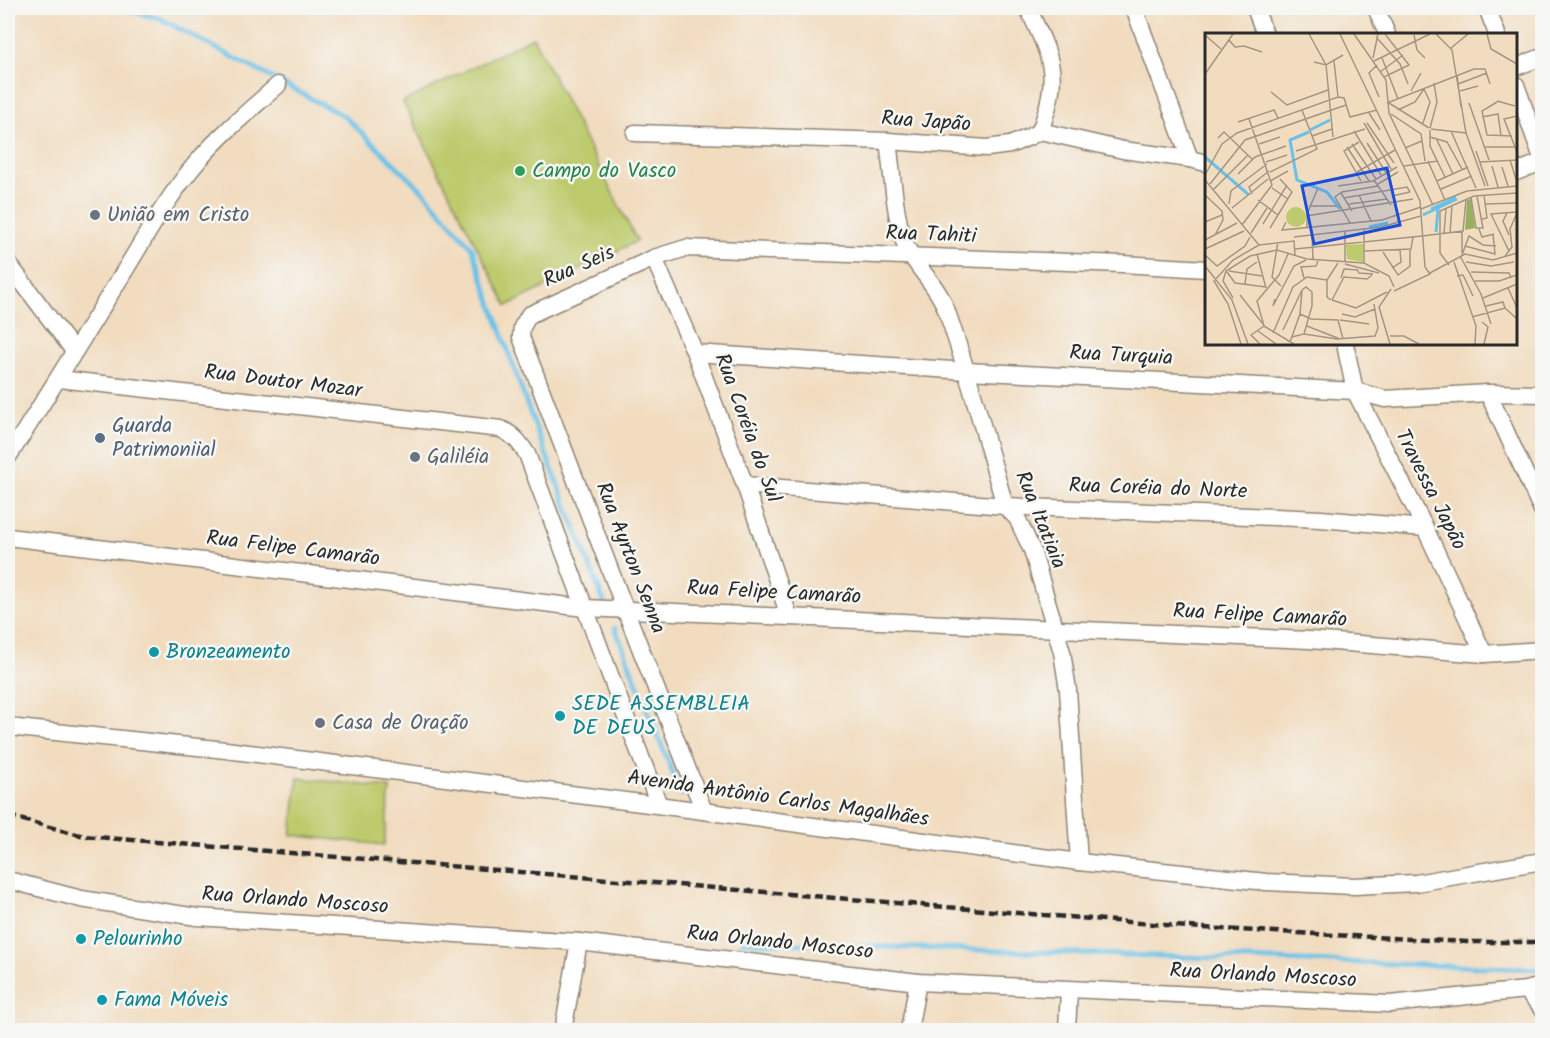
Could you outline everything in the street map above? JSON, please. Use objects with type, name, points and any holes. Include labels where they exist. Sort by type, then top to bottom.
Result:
[{"type":"street","points":[[1028,8],[1046,46],[1052,69],[1053,85],[1050,104],[1040,131],[1124,150],[1190,159],[1205,164]]},
{"type":"street","points":[[1134,8],[1190,159]]},
{"type":"street","points":[[1255,8],[1265,33]]},
{"type":"street","points":[[1376,8],[1387,33]]},
{"type":"street","points":[[1487,8],[1497,33]]},
{"type":"street","points":[[1517,66],[1542,57]]},
{"type":"street","points":[[8,457],[59,379],[167,201],[198,161],[226,131],[278,85]]},
{"type":"street","points":[[1517,91],[1542,160],[1517,171]]},
{"type":"street","name":"Rua Japão","points":[[635,133],[888,141],[987,148],[1010,145],[1040,131]]},
{"type":"street","name":"Rua Itatiaia","points":[[888,141],[901,232],[906,247],[945,306],[967,370],[1005,506],[1017,518],[1032,550],[1062,652],[1068,690],[1079,862]]},
{"type":"street","name":"Rua Tahiti","points":[[654,258],[686,248],[1205,269]]},
{"type":"street","name":"Rua Seis","points":[[524,320],[536,310],[654,258]]},
{"type":"street","name":"Rua Coréia do Sul","points":[[654,258],[695,353],[745,485],[789,616]]},
{"type":"street","points":[[8,263],[74,351]]},
{"type":"street","name":"Rua Ayrton Senna","points":[[524,320],[521,337],[704,811]]},
{"type":"street","name":"Travessa Japão","points":[[1345,345],[1355,391],[1425,528],[1484,654]]},
{"type":"street","name":"Rua Turquia","points":[[695,353],[1355,391],[1385,399],[1488,393],[1542,394]]},
{"type":"street","name":"Rua Doutor Mozar","points":[[59,379],[501,429],[518,440],[527,454],[585,608]]},
{"type":"street","points":[[1488,393],[1541,501]]},
{"type":"street","name":"Rua Coréia do Norte","points":[[745,485],[1005,506],[1321,519],[1425,528]]},
{"type":"street","name":"Rua Felipe Camarão","points":[[8,537],[585,608],[1310,640],[1484,654],[1542,650]]},
{"type":"street","points":[[585,608],[659,806]]},
{"type":"street","name":"Avenida Antônio Carlos Magalhães","points":[[8,727],[226,750],[1079,862],[1266,882],[1354,886],[1416,883],[1542,861]]},
{"type":"street","name":"Rua Orlando Moscoso","points":[[8,880],[81,899],[197,917],[579,942],[918,982],[1390,1005],[1526,990],[1542,986]]},
{"type":"street","points":[[563,1030],[579,942]]},
{"type":"street","points":[[909,1030],[918,982]]},
{"type":"street","points":[[1067,1030],[1069,990]]},
{"type":"street","points":[[1526,990],[1542,1008]]},
{"type":"green space","name":"Campo do Vasco","points":[[533,37],[637,241],[507,306],[403,102]]},
{"type":"green space","points":[[298,778],[390,788],[384,845],[291,835]]},
{"type":"waterway","points":[[119,8],[161,19],[344,116],[425,193],[472,248],[527,405],[604,602]]},
{"type":"waterway","points":[[615,628],[681,794]]},
{"type":"waterway","points":[[742,942],[1542,969]]},
{"type":"railway","points":[[8,816],[84,836],[1201,928],[1467,942],[1542,942]]},
{"type":"place","name":"Campo do Vasco","points":[[520,171]]},
{"type":"place","name":"União em Cristo","points":[[95,215]]},
{"type":"place","name":"Guarda Patrimoniial","points":[[100,438]]},
{"type":"place","name":"Galiléia","points":[[415,457]]},
{"type":"place","name":"Bronzeamento","points":[[154,652]]},
{"type":"place","name":"SEDE ASSEMBLEIA DE DEUS","points":[[560,716]]},
{"type":"place","name":"Casa de Oração","points":[[320,723]]},
{"type":"place","name":"Pelourinho","points":[[81,939]]},
{"type":"place","name":"Fama Móveis","points":[[102,1000]]}]
